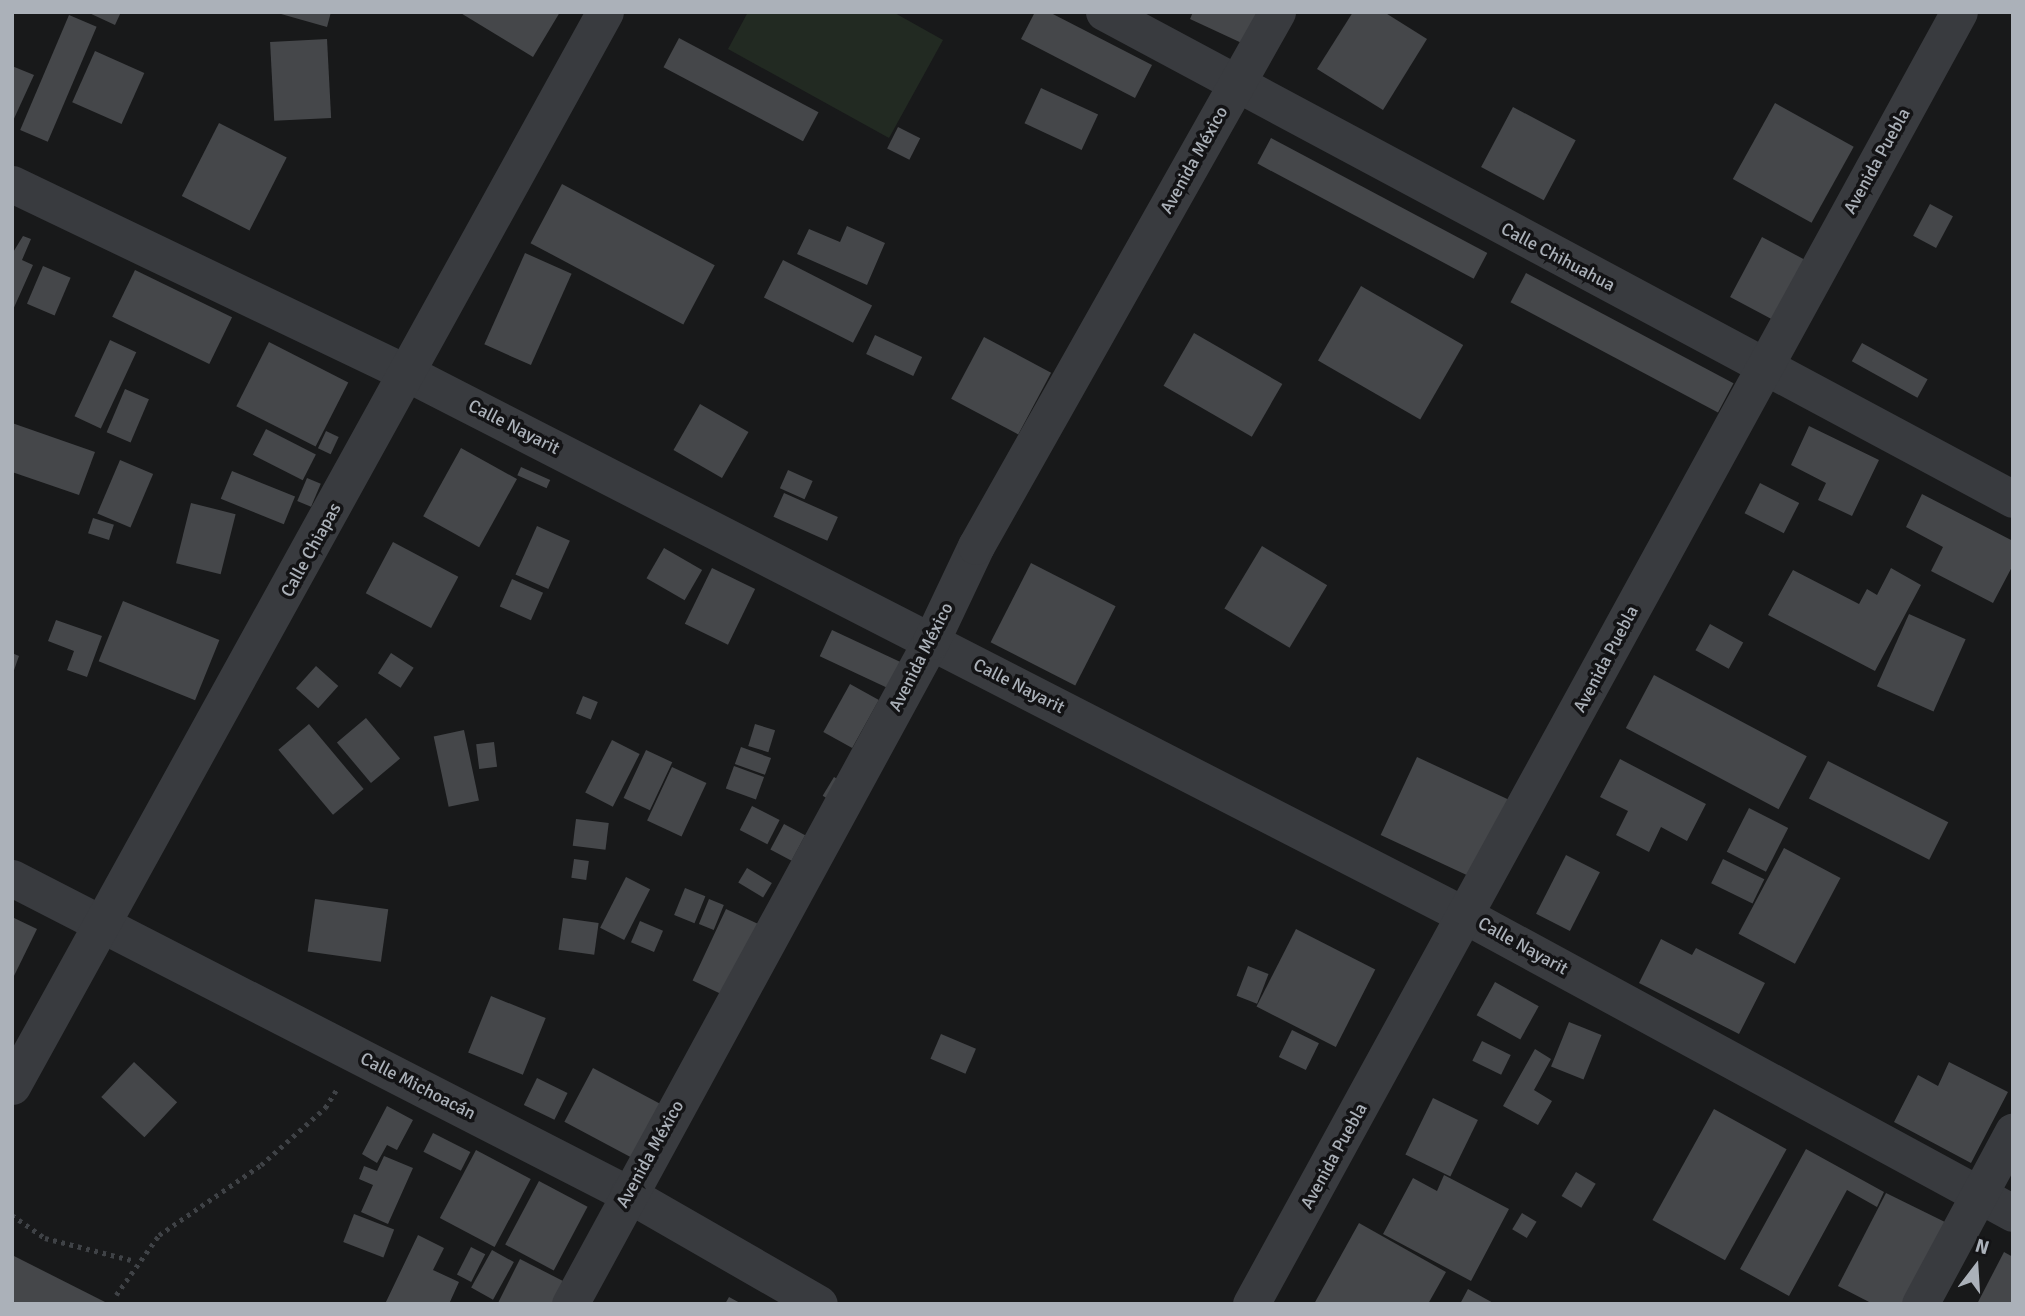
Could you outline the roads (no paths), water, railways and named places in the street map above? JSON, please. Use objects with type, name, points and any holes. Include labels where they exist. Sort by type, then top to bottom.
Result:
[{"type":"street","name":"Calle Chiapas","points":[[12,1086],[410,374],[605,12]]},
{"type":"street","name":"Calle Chihuahua","points":[[1104,12],[1236,86],[2013,499]]},
{"type":"street","name":"Avenida México","points":[[570,1304],[932,641],[976,546],[1277,12]]},
{"type":"street","name":"Avenida Puebla","points":[[1251,1304],[1468,917],[1764,367],[1959,12]]},
{"type":"street","name":"Calle Nayarit","points":[[12,184],[410,374],[932,641],[1468,917],[2013,1213]]},
{"type":"street","name":"Calle Michoacán","points":[[12,878],[628,1194],[819,1304]]},
{"type":"street","points":[[1920,1304],[2013,1131]]}]
